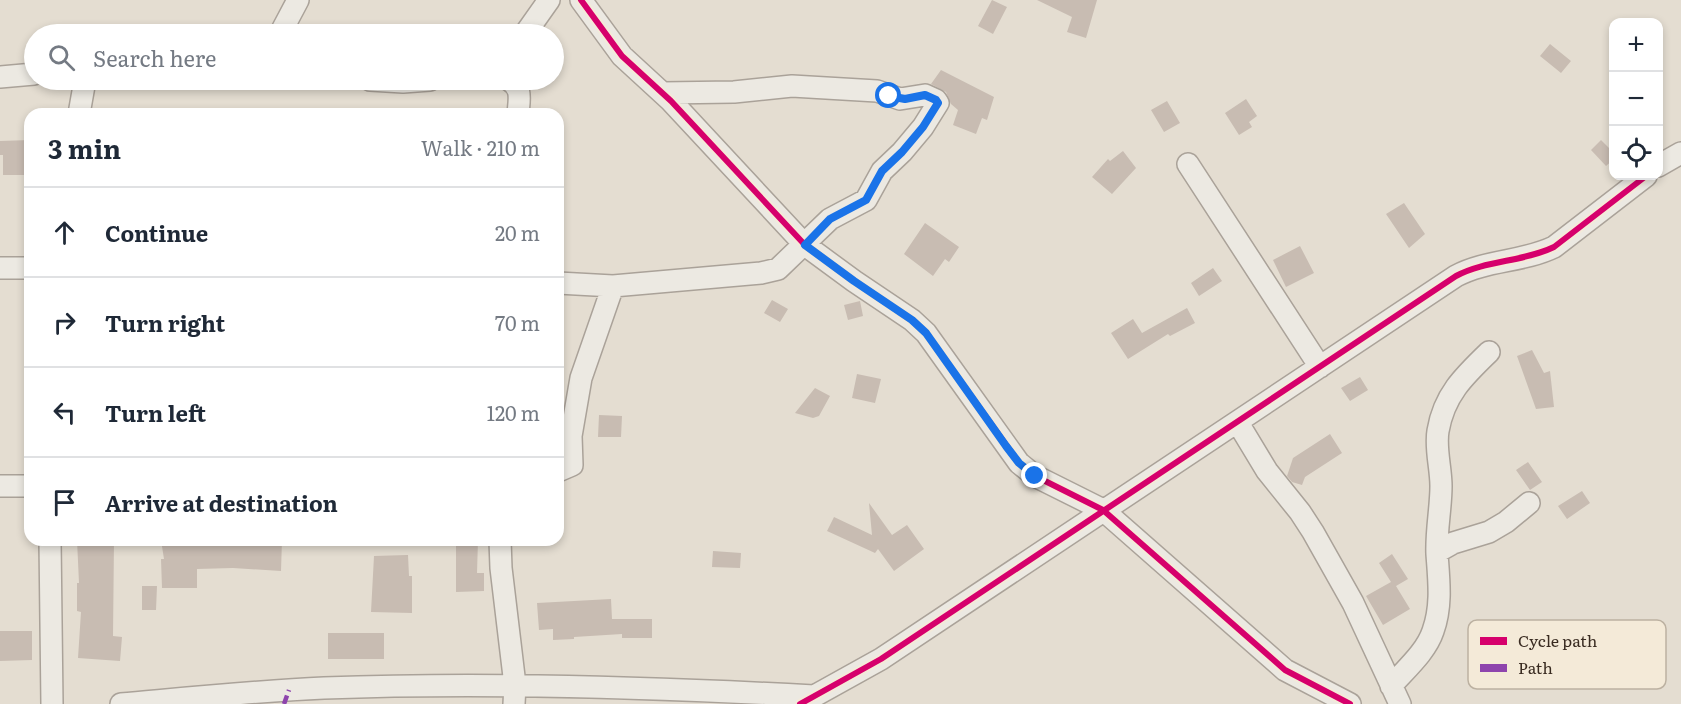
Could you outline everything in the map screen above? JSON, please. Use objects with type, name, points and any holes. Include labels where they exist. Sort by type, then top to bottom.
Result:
[{"type":"street","points":[[285,24],[298,0]]},
{"type":"street","points":[[532,24],[549,0]]},
{"type":"street","points":[[580,0],[622,56],[663,93],[805,245],[912,320],[926,333],[1019,463],[1035,476],[1103,510],[1285,670],[1350,704]]},
{"type":"street","points":[[0,77],[24,75]]},
{"type":"street","points":[[564,283],[613,286],[770,272],[805,245],[830,219],[866,200],[882,171],[895,160],[923,127],[937,105],[936,100],[925,95],[900,99],[876,91],[792,86],[734,92],[663,93]]},
{"type":"street","points":[[80,108],[83,90]]},
{"type":"street","points":[[518,108],[519,90]]},
{"type":"street","points":[[1663,164],[1681,153]]},
{"type":"street","points":[[1188,164],[1320,367]]},
{"type":"street","points":[[121,704],[250,692],[326,688],[514,695],[807,700],[881,659],[1464,272],[1542,253],[1554,247],[1641,180]]},
{"type":"street","points":[[0,268],[24,268]]},
{"type":"street","points":[[564,468],[572,465],[571,436],[581,378],[613,286]]},
{"type":"street","points":[[1396,695],[1433,633],[1438,615],[1440,587],[1437,552],[1441,485],[1438,432],[1444,405],[1453,390],[1489,352]]},
{"type":"street","points":[[1238,423],[1266,471],[1300,512],[1313,532],[1353,603],[1396,695]]},
{"type":"street","points":[[0,486],[24,486]]},
{"type":"street","points":[[1437,552],[1458,541],[1489,532],[1506,522],[1529,503]]},
{"type":"street","points":[[50,546],[52,704]]},
{"type":"street","points":[[500,546],[514,695]]},
{"type":"building","points":[[992,0],[1007,7],[993,34],[978,26]]},
{"type":"building","points":[[1037,0],[1097,0],[1086,38],[1067,32],[1072,17]]},
{"type":"building","points":[[1550,44],[1571,61],[1561,73],[1540,56]]},
{"type":"building","points":[[941,70],[994,97],[987,120],[982,118],[976,134],[953,125],[958,110],[951,104],[946,92],[931,84]]},
{"type":"building","points":[[1246,99],[1257,116],[1249,122],[1252,127],[1239,135],[1225,113]]},
{"type":"building","points":[[1167,101],[1180,123],[1164,132],[1151,110]]},
{"type":"building","points":[[24,140],[24,175],[3,175],[0,141]]},
{"type":"building","points":[[1601,140],[1609,148],[1609,163],[1606,166],[1591,150]]},
{"type":"building","points":[[1123,151],[1136,168],[1112,194],[1092,177],[1108,159],[1110,161]]},
{"type":"building","points":[[1404,203],[1425,234],[1409,248],[1386,214]]},
{"type":"building","points":[[925,223],[959,247],[949,262],[945,259],[933,276],[904,254]]},
{"type":"building","points":[[1300,246],[1314,273],[1286,287],[1273,260]]},
{"type":"building","points":[[1213,268],[1222,281],[1199,296],[1191,283]]},
{"type":"building","points":[[772,300],[788,309],[780,322],[764,313]]},
{"type":"building","points":[[860,301],[863,316],[848,320],[844,305]]},
{"type":"building","points":[[1187,308],[1195,323],[1170,336],[1168,334],[1128,359],[1111,333],[1133,319],[1142,333]]},
{"type":"building","points":[[1532,350],[1544,373],[1550,371],[1554,407],[1536,409],[1517,356]]},
{"type":"building","points":[[857,374],[881,379],[875,403],[852,398]]},
{"type":"building","points":[[1360,377],[1368,390],[1350,401],[1341,388]]},
{"type":"building","points":[[815,388],[830,396],[819,416],[813,418],[795,413]]},
{"type":"building","points":[[599,415],[622,416],[621,437],[598,437]]},
{"type":"building","points":[[1330,434],[1342,453],[1305,477],[1302,485],[1292,482],[1287,476],[1293,458]]},
{"type":"building","points":[[1528,462],[1542,482],[1530,490],[1516,470]]},
{"type":"building","points":[[1582,491],[1590,503],[1567,519],[1558,506]]},
{"type":"building","points":[[869,503],[892,535],[907,525],[924,549],[894,571],[878,549],[875,553],[827,531],[834,517],[872,535]]},
{"type":"building","points":[[77,546],[114,546],[113,636],[122,637],[120,661],[78,658],[81,612],[77,611],[77,583],[79,583]]},
{"type":"building","points":[[162,546],[282,546],[281,571],[233,568],[197,569],[197,588],[162,588],[161,559],[164,559]]},
{"type":"building","points":[[456,546],[478,546],[477,573],[484,573],[484,591],[456,592]]},
{"type":"building","points":[[713,551],[741,553],[740,568],[712,567]]},
{"type":"building","points":[[1392,554],[1408,579],[1396,586],[1410,609],[1383,625],[1366,596],[1391,582],[1379,563]]},
{"type":"building","points":[[408,555],[409,576],[412,576],[412,613],[371,612],[374,556]]},
{"type":"building","points":[[142,586],[157,586],[156,610],[142,610]]},
{"type":"building","points":[[611,599],[612,619],[652,619],[652,638],[622,638],[622,634],[553,640],[553,629],[539,630],[537,603]]},
{"type":"building","points":[[0,631],[32,631],[32,660],[0,661]]},
{"type":"building","points":[[328,633],[384,633],[384,659],[328,659]]},
{"type":"marked path","points":[[284,704],[289,690]]},
{"type":"cycle path","points":[[581,0],[622,56],[671,101],[805,245],[912,320],[926,333],[1019,463],[1035,476],[1103,510],[1285,670],[1350,704]]},
{"type":"cycle path","points":[[800,704],[881,659],[1456,276],[1480,267],[1530,256],[1554,247],[1641,180]]},
{"type":"route","points":[[889,96],[905,99],[925,95],[938,103],[923,127],[895,160],[882,171],[866,200],[830,219],[805,245],[912,320],[926,333],[1006,446],[1019,463],[1035,476]]}]
